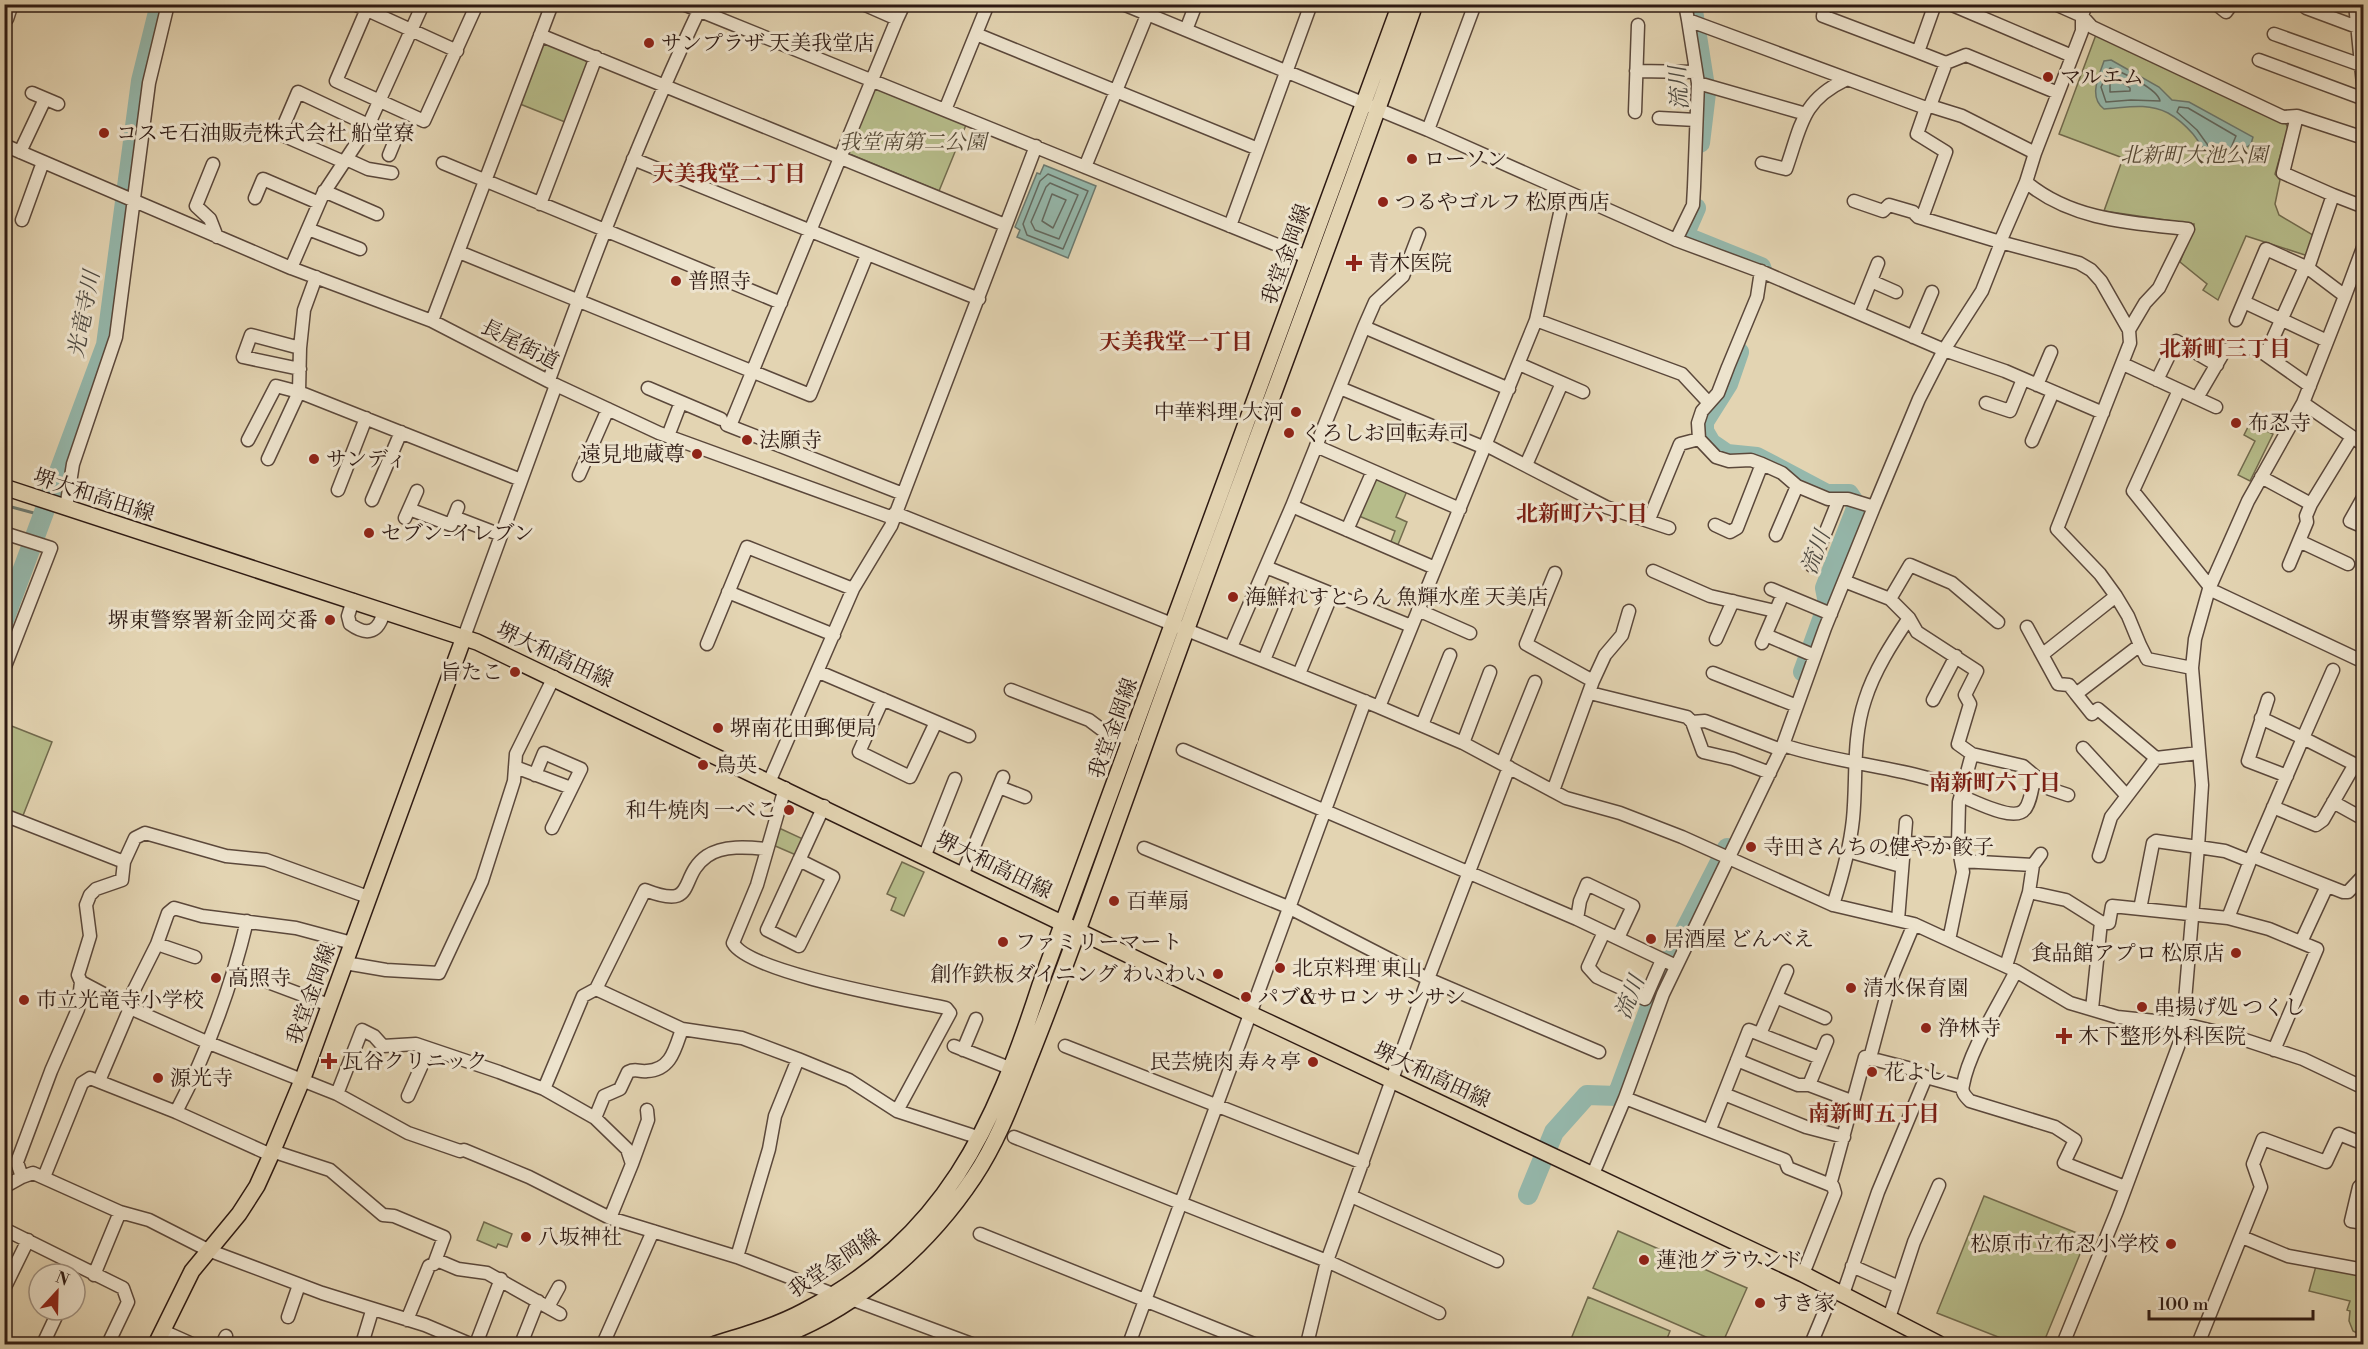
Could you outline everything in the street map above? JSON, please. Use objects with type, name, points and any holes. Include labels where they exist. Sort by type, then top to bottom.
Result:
[{"type":"main road","name":"我堂金岡線","points":[[715,1344],[767,1327],[833,1294],[874,1266],[923,1220],[945,1194],[981,1138],[1012,1069],[1063,922],[1131,740],[1180,626],[1370,106],[1400,4]]},
{"type":"main road","name":"我堂金岡線","points":[[760,1344],[809,1324],[883,1278],[909,1256],[936,1229],[976,1175],[1009,1111],[1057,991],[1307,257],[1415,4]]},
{"type":"main road","name":"堺大和高田線","points":[[4,487],[464,637],[554,677],[1249,1013],[1839,1291],[1939,1344]]},
{"type":"main road","name":"我堂金岡線","points":[[160,1338],[192,1271],[245,1204],[272,1153],[303,1078],[464,637]]},
{"type":"street","points":[[7,19],[12,4]]},
{"type":"street","points":[[63,507],[74,464],[116,337],[127,199],[149,83],[168,4]]},
{"type":"street","points":[[354,4],[368,7],[411,31],[457,51]]},
{"type":"street","points":[[291,268],[322,197],[368,126],[423,4]]},
{"type":"street","points":[[368,7],[336,81],[424,121],[477,4]]},
{"type":"street","points":[[432,321],[552,4]]},
{"type":"street","points":[[682,4],[700,8],[872,81],[1307,257]]},
{"type":"street","points":[[863,4],[897,19]]},
{"type":"street","points":[[726,423],[753,372],[904,4]]},
{"type":"street","points":[[945,110],[988,4]]},
{"type":"street","points":[[1123,4],[1428,130],[1676,240],[1763,272],[1944,350],[2023,379],[2103,413]]},
{"type":"street","points":[[1186,30],[1196,4]]},
{"type":"street","points":[[1230,226],[1311,4]]},
{"type":"street","points":[[1428,130],[1475,4]]},
{"type":"street","points":[[1676,240],[1692,205],[1696,120],[1701,82],[1694,21],[1685,4]]},
{"type":"street","points":[[1825,4],[1823,16],[1946,63],[1966,55],[2058,93]]},
{"type":"street","points":[[1950,4],[2072,56]]},
{"type":"street","points":[[2055,4],[2084,10]]},
{"type":"street","points":[[2216,4],[2226,12],[2232,4]]},
{"type":"street","points":[[2355,4],[2364,94]]},
{"type":"street","points":[[1918,52],[1931,6]]},
{"type":"street","points":[[464,637],[521,480],[578,300],[664,84],[700,8]]},
{"type":"street","points":[[2306,8],[2357,27]]},
{"type":"street","points":[[1604,932],[1588,966],[1597,977],[1645,999],[1670,963],[1728,857],[1778,748],[1811,655],[1844,580],[1869,505],[1918,399],[1944,350],[1982,291],[2026,182],[2082,31],[2084,10]]},
{"type":"street","points":[[2084,10],[2092,27],[2283,117],[2297,116],[2364,138]]},
{"type":"street","points":[[1085,167],[1147,15]]},
{"type":"street","points":[[1694,21],[1845,80],[1962,116],[2035,153]]},
{"type":"street","points":[[1635,112],[1638,25]]},
{"type":"street","points":[[976,34],[1258,149]]},
{"type":"street","points":[[2274,34],[2361,65]]},
{"type":"street","points":[[540,35],[1005,225]]},
{"type":"street","points":[[540,204],[596,57]]},
{"type":"street","points":[[2259,60],[2364,99]]},
{"type":"street","points":[[1922,218],[1946,152],[1917,134],[1946,63]]},
{"type":"street","points":[[1636,71],[1701,82],[1806,114]]},
{"type":"street","points":[[1762,163],[1786,170],[1806,114],[1815,98],[1845,80]]},
{"type":"street","points":[[389,155],[396,138],[298,92],[280,134],[368,169],[392,173]]},
{"type":"street","points":[[32,93],[58,104]]},
{"type":"street","points":[[20,152],[45,99]]},
{"type":"street","points":[[2297,116],[2283,173],[2364,207]]},
{"type":"street","points":[[1659,118],[1696,120]]},
{"type":"street","name":"長尾街道","points":[[4,145],[291,268],[432,321],[608,409],[668,436],[894,516],[1299,674],[1462,743],[1566,798],[1620,813],[1728,857],[1833,905],[1914,924],[2011,969],[2070,1003],[2116,1017],[2184,1024],[2274,1050],[2303,1059],[2364,1088]]},
{"type":"street","points":[[770,780],[819,672],[853,589],[894,516],[1036,146]]},
{"type":"street","points":[[633,159],[979,299]]},
{"type":"street","points":[[22,220],[44,162]]},
{"type":"street","points":[[443,163],[781,303]]},
{"type":"street","points":[[213,164],[196,206],[210,219],[217,237]]},
{"type":"street","points":[[255,198],[263,179],[377,214]]},
{"type":"street","points":[[2026,182],[2042,196],[2065,207],[2110,220],[2187,229],[2158,288],[2145,303],[2129,330]]},
{"type":"street","points":[[1379,707],[1536,320],[1565,191]]},
{"type":"street","points":[[2261,351],[2281,320],[2307,268],[2333,195]]},
{"type":"street","points":[[1854,201],[1883,211],[1889,205],[1913,212],[1922,218],[2000,242],[2079,263],[2091,270],[2101,281],[2129,330],[2130,343],[2057,529],[2100,574],[2116,596],[2147,658],[2192,668]]},
{"type":"street","points":[[308,229],[360,249]]},
{"type":"street","points":[[1231,647],[1292,507],[1375,302],[1402,276],[1419,234]]},
{"type":"street","points":[[2062,1344],[2182,1036],[2202,785],[2192,668],[2195,639],[2209,588],[2261,477],[2303,403],[2364,245]]},
{"type":"street","points":[[2236,320],[2265,249],[2307,268],[2345,296]]},
{"type":"street","points":[[459,252],[810,395],[867,255]]},
{"type":"street","points":[[1858,313],[1878,263]]},
{"type":"street","points":[[1763,272],[1757,297],[1718,393],[1709,403],[1698,423],[1699,439],[1716,457],[1762,464],[1782,473],[1797,486],[1828,499],[1844,499],[1869,505]]},
{"type":"street","points":[[268,459],[299,392],[304,310],[316,277]]},
{"type":"street","points":[[1871,281],[1896,292]]},
{"type":"street","points":[[1913,337],[1932,292]]},
{"type":"street","points":[[2244,302],[2327,341]]},
{"type":"street","points":[[1536,320],[1682,374],[1709,403]]},
{"type":"street","points":[[1364,327],[1509,389]]},
{"type":"street","points":[[300,348],[251,335],[243,357],[300,369]]},
{"type":"street","points":[[2157,380],[2176,341],[2217,365]]},
{"type":"street","points":[[2197,398],[2225,350],[2241,346],[2261,351],[2310,387]]},
{"type":"street","points":[[2037,385],[2051,352]]},
{"type":"street","points":[[1519,364],[1583,392]]},
{"type":"street","points":[[2123,364],[2216,407]]},
{"type":"street","points":[[1986,403],[2010,411],[2023,379]]},
{"type":"street","points":[[1526,465],[1562,383]]},
{"type":"street","points":[[248,440],[276,386],[299,392],[521,480]]},
{"type":"street","points":[[648,388],[726,423],[903,494]]},
{"type":"street","points":[[1340,388],[1486,447],[1606,507],[1669,528]]},
{"type":"street","points":[[2179,390],[2133,491],[2209,588],[2364,662]]},
{"type":"street","points":[[2032,441],[2054,392]]},
{"type":"street","points":[[668,436],[681,402]]},
{"type":"street","points":[[2303,403],[2364,445]]},
{"type":"street","points":[[579,475],[608,409]]},
{"type":"street","points":[[338,490],[366,418]]},
{"type":"street","points":[[372,500],[401,432]]},
{"type":"street","points":[[2289,565],[2311,504],[2352,437]]},
{"type":"street","points":[[1650,517],[1680,444],[1699,439]]},
{"type":"street","points":[[1316,446],[1460,508]]},
{"type":"street","points":[[1715,525],[1730,532],[1737,528],[1762,464]]},
{"type":"street","points":[[1347,530],[1373,471]]},
{"type":"street","points":[[2261,477],[2311,504]]},
{"type":"street","points":[[1776,535],[1797,486]]},
{"type":"street","points":[[417,491],[407,513],[451,525],[456,512],[501,535]]},
{"type":"street","points":[[2364,496],[2350,521],[2364,527]]},
{"type":"street","points":[[1812,566],[1844,499]]},
{"type":"street","points":[[1292,507],[1435,568]]},
{"type":"street","points":[[4,533],[51,548],[4,669]]},
{"type":"street","points":[[2299,541],[2348,564]]},
{"type":"street","points":[[707,644],[747,547],[853,589]]},
{"type":"street","points":[[1890,599],[1910,565],[1952,583],[1998,622]]},
{"type":"street","points":[[1266,567],[1411,626]]},
{"type":"street","points":[[1653,571],[1710,596],[1775,611]]},
{"type":"street","points":[[1555,573],[1526,644],[1592,687],[1687,717],[1692,722],[1703,752],[1766,771]]},
{"type":"street","points":[[1264,660],[1297,580]]},
{"type":"street","points":[[1844,580],[1890,599],[1909,618],[1917,632],[1977,671],[1965,695],[1970,704],[1958,744],[1972,754],[2023,766],[2050,789],[2067,795]]},
{"type":"street","points":[[1811,655],[1765,640],[1775,611],[1777,591],[1831,613]]},
{"type":"street","points":[[728,592],[834,635]]},
{"type":"street","points":[[1299,674],[1332,594]]},
{"type":"street","points":[[2043,654],[2116,596]]},
{"type":"street","points":[[353,600],[348,616],[350,624],[365,632],[373,632],[380,626],[384,611]]},
{"type":"street","points":[[1716,639],[1733,601]]},
{"type":"street","points":[[1418,610],[1470,633]]},
{"type":"street","points":[[1553,791],[1605,655],[1622,634],[1629,611]]},
{"type":"street","points":[[1833,905],[1848,851],[1853,818],[1857,730],[1865,699],[1896,638],[1909,618]]},
{"type":"street","points":[[2027,627],[2058,684],[2069,685],[2092,714],[2098,709],[2156,758]]},
{"type":"street","points":[[2076,694],[2140,645]]},
{"type":"street","points":[[1422,725],[1450,655]]},
{"type":"street","points":[[1933,700],[1956,656]]},
{"type":"street","points":[[2228,918],[2251,858],[2333,670]]},
{"type":"street","points":[[819,672],[969,736]]},
{"type":"street","points":[[1462,743],[1490,672]]},
{"type":"street","points":[[1713,673],[1793,704]]},
{"type":"street","points":[[345,963],[386,970],[439,972],[482,881],[514,782],[516,754],[554,677]]},
{"type":"street","points":[[1307,1344],[1327,1261],[1535,682]]},
{"type":"street","points":[[1011,690],[1089,720],[1101,729],[1131,740]]},
{"type":"street","points":[[883,699],[859,752],[910,777],[936,722]]},
{"type":"street","points":[[2268,699],[2248,761],[2287,776]]},
{"type":"street","points":[[1129,1344],[1323,810],[1365,701]]},
{"type":"street","points":[[2261,717],[2359,766],[2323,820],[2316,825],[2273,807]]},
{"type":"street","points":[[1692,722],[1705,722],[1778,748],[1928,777],[2003,813],[2018,814],[2025,810],[2035,776]]},
{"type":"street","points":[[2083,748],[2127,796]]},
{"type":"street","points":[[1182,750],[1467,874],[1577,919],[1670,963]]},
{"type":"street","points":[[535,775],[544,753],[580,769],[552,828]]},
{"type":"street","points":[[2099,856],[2111,817],[2156,758],[2199,753]]},
{"type":"street","points":[[1948,940],[1963,872],[1958,844],[1962,793],[1972,754]]},
{"type":"street","points":[[515,767],[571,788]]},
{"type":"street","points":[[925,855],[955,779]]},
{"type":"street","points":[[963,873],[1001,782],[1025,798]]},
{"type":"street","points":[[785,788],[757,885],[733,943],[737,950],[754,959],[814,979],[946,1008],[950,1013],[897,1111]]},
{"type":"street","points":[[2333,802],[2360,817],[2364,812]]},
{"type":"street","points":[[799,860],[833,877],[799,946],[767,930],[799,860],[824,806]]},
{"type":"street","points":[[4,815],[124,862]]},
{"type":"street","points":[[1898,920],[1903,881],[1901,866],[1906,822]]},
{"type":"street","points":[[22,1177],[17,1162],[51,1071],[78,1009],[81,982],[78,975],[90,936],[86,905],[90,895],[96,889],[122,880],[124,862],[135,837],[145,832],[226,856],[266,860],[368,897]]},
{"type":"street","points":[[2140,909],[2152,843],[2156,841],[2225,851],[2348,892],[2364,875]]},
{"type":"street","points":[[1905,843],[1958,844]]},
{"type":"street","points":[[544,1089],[583,996],[596,989],[645,890],[666,898],[676,897],[688,886],[693,872],[706,856],[720,850],[748,847],[767,849]]},
{"type":"street","points":[[1144,848],[1288,907],[1428,979],[1599,1052]]},
{"type":"street","points":[[1848,851],[1901,866]]},
{"type":"street","points":[[2041,854],[2033,865],[2011,969],[1962,1087],[1964,1095],[1970,1101],[2055,1126],[2075,1140],[2064,1163],[2125,1187]]},
{"type":"street","points":[[1961,861],[2033,865]]},
{"type":"street","points":[[1577,919],[1580,901],[1587,884],[1633,906],[1618,938]]},
{"type":"street","points":[[2301,942],[2327,886]]},
{"type":"street","points":[[2029,892],[2066,900],[2101,922],[2109,923],[2112,906],[2228,918],[2318,949],[2274,1050]]},
{"type":"street","points":[[99,1081],[168,913],[174,908],[202,916],[296,928],[352,943]]},
{"type":"street","points":[[176,1112],[208,1043],[236,970],[247,921]]},
{"type":"street","points":[[2092,1009],[2101,922]]},
{"type":"street","points":[[1870,1058],[1891,979],[1914,924]]},
{"type":"street","points":[[157,944],[195,957]]},
{"type":"street","points":[[1593,1174],[1625,1098],[1670,963]]},
{"type":"street","points":[[236,970],[329,1005]]},
{"type":"street","points":[[1760,1034],[1787,971]]},
{"type":"street","points":[[81,982],[128,1007],[208,1043],[257,1064],[303,1078],[408,1133],[460,1152],[464,1150],[529,1177],[610,1218],[737,1257],[833,1294]]},
{"type":"street","points":[[596,989],[682,1029],[742,1038],[798,1059],[849,1080],[897,1111],[981,1138]]},
{"type":"street","points":[[1776,997],[1825,1018]]},
{"type":"street","points":[[976,1019],[958,1048],[1012,1069]]},
{"type":"street","points":[[595,1118],[604,1096],[620,1089],[628,1072],[636,1069],[646,1072],[662,1067],[671,1061],[682,1029]]},
{"type":"street","points":[[337,1094],[362,1030],[374,1036],[383,1046],[416,1044],[544,1089],[595,1118],[627,1149],[632,1164]]},
{"type":"street","points":[[1710,1129],[1749,1030],[1820,1058]]},
{"type":"street","points":[[1809,1085],[1827,1041]]},
{"type":"street","points":[[1065,1046],[1363,1163]]},
{"type":"street","points":[[408,1096],[429,1049]]},
{"type":"street","points":[[1830,1185],[1865,1057],[1908,1068],[1926,1077],[1962,1087]]},
{"type":"street","points":[[737,1257],[769,1149],[775,1116],[798,1059]]},
{"type":"street","points":[[1737,1060],[1798,1085],[1809,1085],[1854,1102]]},
{"type":"street","points":[[1811,1344],[1852,1266],[1878,1192],[1926,1077]]},
{"type":"street","points":[[44,1177],[58,1148],[82,1083],[90,1078],[272,1153],[330,1170],[383,1215],[394,1216],[444,1237],[434,1264]]},
{"type":"street","points":[[1724,1094],[1806,1126],[1844,1137]]},
{"type":"street","points":[[1625,1098],[1710,1129],[1785,1160],[1788,1168],[1830,1185],[1835,1192],[1803,1274]]},
{"type":"street","points":[[610,1218],[648,1120],[647,1110]]},
{"type":"street","points":[[2198,1344],[2262,1187],[2253,1164],[2263,1139],[2326,1162],[2339,1134],[2364,1144]]},
{"type":"street","points":[[1014,1137],[1327,1261],[1440,1313]]},
{"type":"street","points":[[4,1186],[33,1173],[74,1194],[120,1212],[149,1220],[208,1250],[372,1311],[407,1320],[470,1344]]},
{"type":"street","points":[[2364,1182],[2360,1187],[2351,1221],[2364,1223]]},
{"type":"street","points":[[1889,1318],[1939,1185]]},
{"type":"street","points":[[1351,1196],[1497,1261]]},
{"type":"street","points":[[94,1275],[120,1212]]},
{"type":"street","points":[[4,1229],[28,1240],[63,1262]]},
{"type":"street","points":[[603,1344],[653,1231]]},
{"type":"street","points":[[980,1234],[1254,1344]]},
{"type":"street","points":[[2242,1237],[2288,1256],[2364,1269]]},
{"type":"street","points":[[4,1288],[28,1240]]},
{"type":"street","points":[[407,1320],[429,1266],[439,1261],[458,1269],[487,1273],[501,1279],[560,1314]]},
{"type":"street","points":[[1852,1266],[1899,1287]]},
{"type":"street","points":[[87,1273],[123,1288],[128,1302],[108,1344]]},
{"type":"street","points":[[476,1344],[501,1279]]},
{"type":"street","points":[[288,1317],[300,1285]]},
{"type":"street","points":[[521,1344],[543,1304],[559,1287]]},
{"type":"street","points":[[851,1299],[972,1344]]},
{"type":"street","points":[[362,1344],[372,1311]]},
{"type":"street","points":[[42,1344],[53,1322]]},
{"type":"street","points":[[160,1338],[192,1344]]},
{"type":"green space","name":"北新町大池公園","points":[[2097,32],[2285,122],[2288,128],[2275,174],[2280,180],[2275,204],[2279,215],[2313,235],[2308,256],[2246,236],[2218,300],[2203,290],[2207,284],[2180,262],[2194,224],[2104,211],[2123,158],[2059,134]]},
{"type":"green space","points":[[548,43],[584,57],[587,63],[565,122],[520,104],[543,45]]},
{"type":"green space","name":"我堂南第二公園","points":[[874,88],[966,125],[939,191],[847,153]]},
{"type":"green space","points":[[2250,423],[2273,434],[2250,481],[2238,475],[2255,441],[2244,435]]},
{"type":"green space","points":[[1377,479],[1407,491],[1396,517],[1407,522],[1397,547],[1390,544],[1395,531],[1359,516],[1373,481]]},
{"type":"green space","points":[[4,723],[52,742],[22,818],[5,812]]},
{"type":"green space","points":[[779,828],[803,839],[796,855],[773,845]]},
{"type":"green space","points":[[902,862],[924,872],[904,916],[891,910],[896,898],[887,894]]},
{"type":"green space","points":[[1984,1196],[2087,1237],[2043,1344],[2016,1344],[1937,1313]]},
{"type":"green space","points":[[484,1222],[512,1234],[507,1247],[498,1244],[496,1248],[477,1240]]},
{"type":"green space","name":"蓮池グラウンド","points":[[1618,1231],[1747,1288],[1722,1344],[1593,1288]]},
{"type":"green space","points":[[2316,1266],[2363,1275],[2363,1336],[2353,1331],[2349,1321],[2350,1311],[2347,1310],[2350,1301],[2309,1291]]},
{"type":"green space","points":[[1588,1297],[1670,1331],[1665,1344],[1569,1344]]},
{"type":"water","points":[[2111,60],[2159,87],[2172,100],[2189,102],[2253,137],[2251,144],[2247,147],[2240,145],[2230,163],[2218,163],[2208,155],[2187,128],[2168,113],[2144,107],[2104,109],[2097,99],[2096,86],[2104,61]]},
{"type":"water","points":[[1044,165],[1096,186],[1068,258],[1017,237],[1020,230],[1015,227],[1037,173],[1040,174]]},
{"type":"waterway","name":"光竜寺川","points":[[4,620],[106,345],[141,81],[160,4]]},
{"type":"waterway","name":"流川","points":[[1692,4],[1706,93],[1700,143]]},
{"type":"waterway","name":"流川","points":[[1696,208],[1686,231],[1689,238],[1761,267],[1763,273]]},
{"type":"waterway","name":"流川","points":[[1739,352],[1728,384],[1704,422],[1704,431],[1711,443],[1727,454],[1757,457],[1827,494],[1849,494],[1857,506],[1825,588],[1828,603],[1803,672]]},
{"type":"waterway","points":[[4,505],[45,516]]},
{"type":"waterway","name":"流川","points":[[1528,1195],[1554,1132],[1587,1095],[1617,1096],[1661,977],[1727,848]]},
{"type":"place","name":"サンプラザ 天美我堂店","points":[[649,43]]},
{"type":"place","name":"マルエム","points":[[2048,77]]},
{"type":"place","name":"コスモ石油販売株式会社 船堂寮","points":[[104,133]]},
{"type":"place","name":"ローソン","points":[[1412,159]]},
{"type":"place","name":"つるやゴルフ 松原西店","points":[[1383,202]]},
{"type":"place","name":"青木医院","points":[[1354,263]]},
{"type":"place","name":"普照寺","points":[[676,281]]},
{"type":"place","name":"中華料理 大河","points":[[1296,412]]},
{"type":"place","name":"布忍寺","points":[[2236,423]]},
{"type":"place","name":"くろしお回転寿司","points":[[1289,433]]},
{"type":"place","name":"法願寺","points":[[747,440]]},
{"type":"place","name":"遠見地蔵尊","points":[[697,454]]},
{"type":"place","name":"サンディ","points":[[314,459]]},
{"type":"place","name":"セブン-イレブン","points":[[369,533]]},
{"type":"place","name":"海鮮れすとらん 魚輝水産 天美店","points":[[1233,597]]},
{"type":"place","name":"堺東警察署新金岡交番","points":[[330,620]]},
{"type":"place","name":"旨たこ","points":[[515,672]]},
{"type":"place","name":"堺南花田郵便局","points":[[718,728]]},
{"type":"place","name":"鳥英","points":[[703,765]]},
{"type":"place","name":"和牛焼肉 一べこ","points":[[789,810]]},
{"type":"place","name":"寺田さんちの健やか餃子","points":[[1751,847]]},
{"type":"place","name":"百華扇","points":[[1114,901]]},
{"type":"place","name":"居酒屋 どんべえ","points":[[1651,939]]},
{"type":"place","name":"ファミリーマート","points":[[1003,942]]},
{"type":"place","name":"食品館アプロ 松原店","points":[[2236,953]]},
{"type":"place","name":"北京料理 東山","points":[[1280,968]]},
{"type":"place","name":"創作鉄板ダイニング わいわい","points":[[1218,974]]},
{"type":"place","name":"高照寺","points":[[216,978]]},
{"type":"place","name":"清水保育園","points":[[1851,988]]},
{"type":"place","name":"パブ&サロン サンサン","points":[[1246,997]]},
{"type":"place","name":"市立光竜寺小学校","points":[[24,1000]]},
{"type":"place","name":"串揚げ処 つくし","points":[[2142,1007]]},
{"type":"place","name":"浄林寺","points":[[1926,1028]]},
{"type":"place","name":"木下整形外科医院","points":[[2064,1036]]},
{"type":"place","name":"瓦谷クリニック","points":[[329,1061]]},
{"type":"place","name":"民芸焼肉 寿々亭","points":[[1313,1062]]},
{"type":"place","name":"花よし","points":[[1872,1072]]},
{"type":"place","name":"源光寺","points":[[158,1078]]},
{"type":"place","name":"八坂神社","points":[[526,1237]]},
{"type":"place","name":"松原市立布忍小学校","points":[[2171,1244]]},
{"type":"place","name":"蓮池グラウンド","points":[[1644,1260]]},
{"type":"place","name":"すき家","points":[[1760,1303]]},
{"type":"district","name":"天美我堂二丁目","points":[[729,173]]},
{"type":"district","name":"天美我堂一丁目","points":[[1176,341]]},
{"type":"district","name":"北新町三丁目","points":[[2225,348]]},
{"type":"district","name":"北新町六丁目","points":[[1582,513]]},
{"type":"district","name":"南新町六丁目","points":[[1995,782]]},
{"type":"district","name":"南新町五丁目","points":[[1874,1113]]}]
